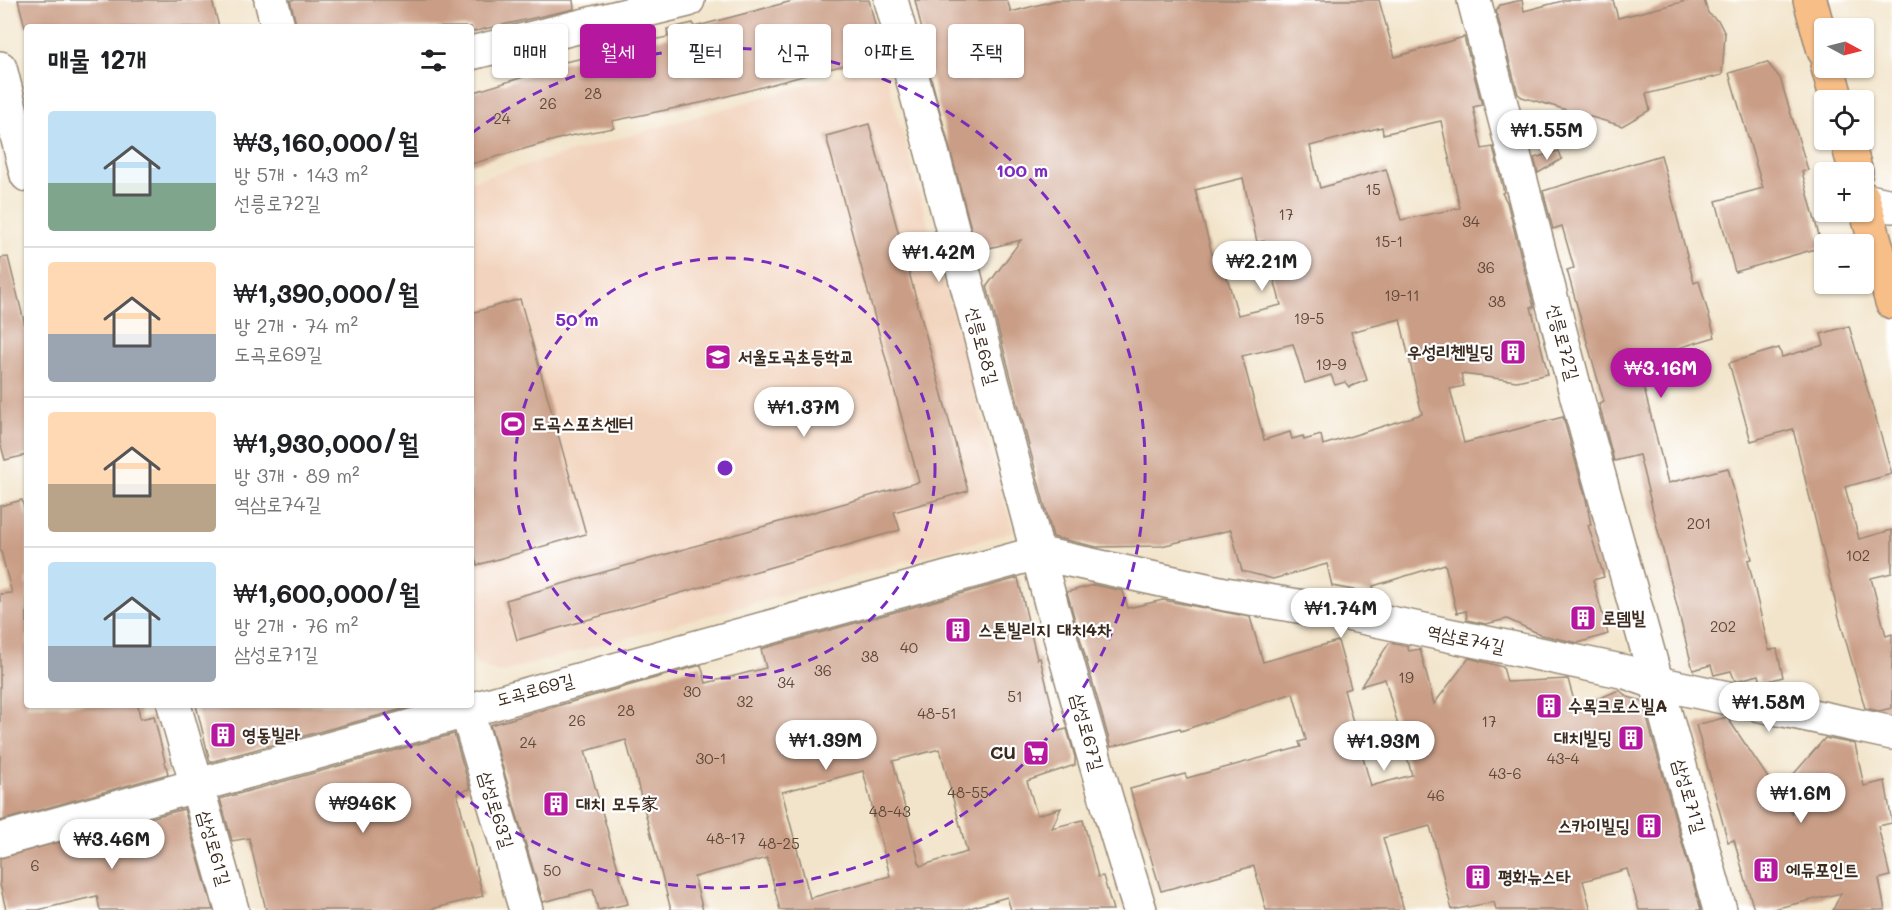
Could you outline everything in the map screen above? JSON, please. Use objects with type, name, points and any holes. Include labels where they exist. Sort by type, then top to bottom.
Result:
[{"type":"main road","points":[[1810,0],[1815,18]]},
{"type":"main road","points":[[1869,222],[1892,302]]},
{"type":"street","points":[[271,0],[277,24]]},
{"type":"street","points":[[474,52],[688,0]]},
{"type":"street","name":"선릉로68길","points":[[891,0],[1037,553]]},
{"type":"street","name":"선릉로72길","points":[[1474,0],[1577,397],[1657,683]]},
{"type":"street","points":[[0,68],[20,168]]},
{"type":"street","points":[[1874,202],[1892,206]]},
{"type":"street","name":"역삼로74길","points":[[1037,553],[1171,583],[1347,614],[1626,672],[1657,683],[1892,734]]},
{"type":"street","name":"도곡로69길","points":[[474,705],[1037,553]]},
{"type":"street","name":"삼성로67길","points":[[1037,553],[1105,800],[1140,910]]},
{"type":"street","name":"삼성로71길","points":[[1657,683],[1720,910]]},
{"type":"street","name":"삼성로61길","points":[[175,708],[232,910]]},
{"type":"street","name":"도곡로69길","points":[[0,840],[197,786],[463,708]]},
{"type":"street","name":"삼성로63길","points":[[466,708],[526,910]]},
{"type":"shaded area","name":"서울도곡초등학교","points":[[843,74],[843,78],[887,78],[1013,532],[498,673],[476,664],[474,658],[474,180]]},
{"type":"building","points":[[18,0],[212,0],[218,24],[24,24]]},
{"type":"building","points":[[290,0],[573,0],[574,9],[507,24],[492,24],[492,27],[474,31],[474,24],[296,24]]},
{"type":"building","points":[[796,0],[869,0],[875,24],[843,24],[843,65],[831,69],[831,24],[755,24],[755,78],[795,78],[705,102],[612,121],[614,128],[569,136],[474,163],[474,92],[520,78],[568,78],[568,61],[580,59],[580,78],[656,78],[656,39],[668,37],[668,78],[743,78],[743,24],[705,24]]},
{"type":"building","points":[[915,0],[1007,0],[1011,12],[1057,0],[1379,0],[1395,57],[1464,37],[1482,105],[1473,107],[1482,149],[1493,147],[1504,192],[1502,193],[1507,202],[1534,307],[1531,307],[1548,374],[1517,381],[1461,374],[1464,386],[1450,389],[1464,443],[1563,417],[1586,499],[1591,525],[1588,525],[1604,577],[1593,580],[1608,634],[1578,643],[1542,635],[1507,619],[1486,624],[1467,620],[1466,611],[1457,613],[1445,564],[1373,586],[1375,594],[1332,586],[1327,564],[1273,579],[1242,571],[1231,530],[1161,546],[1097,547],[1053,537],[987,286],[1021,240],[977,251],[931,78],[936,78],[936,24],[921,24]],"holes":[[[1441,121],[1460,208],[1401,220],[1386,169],[1320,188],[1310,146],[1382,127],[1383,134]],[[1243,178],[1257,242],[1264,241],[1281,305],[1238,315],[1224,267],[1216,269],[1195,190]],[[1400,319],[1422,414],[1323,445],[1321,435],[1304,440],[1303,436],[1292,439],[1290,432],[1264,440],[1242,356],[1293,344],[1305,383],[1331,375],[1335,385],[1345,382],[1349,387],[1367,380],[1351,332]]]},
{"type":"building","points":[[1522,0],[1524,11],[1566,0],[1613,0],[1618,18],[1690,0],[1704,0],[1708,13],[1719,22],[1725,34],[1722,75],[1646,94],[1650,110],[1622,126],[1522,97],[1518,94],[1496,11],[1500,5]]},
{"type":"building","points":[[1767,62],[1780,78],[1808,170],[1802,172],[1819,234],[1814,234],[1814,249],[1735,272],[1716,201],[1763,188],[1729,73]]},
{"type":"building","points":[[869,124],[968,491],[894,512],[900,530],[517,640],[506,600],[919,482],[826,136]]},
{"type":"building","points":[[1559,151],[1562,159],[1538,173],[1534,158]]},
{"type":"building","points":[[1661,155],[1694,283],[1699,281],[1715,337],[1648,357],[1649,362],[1638,365],[1668,483],[1728,468],[1752,559],[1748,560],[1769,650],[1777,649],[1783,677],[1761,683],[1759,675],[1735,681],[1731,671],[1714,675],[1711,665],[1693,670],[1639,455],[1614,461],[1599,404],[1604,402],[1567,270],[1574,268],[1562,226],[1553,229],[1543,191]]},
{"type":"building","points":[[8,257],[24,321],[24,456],[5,460],[0,442],[0,258]]},
{"type":"building","name":"도곡스포츠센터","points":[[520,299],[586,534],[477,565],[474,554],[474,312]]},
{"type":"building","points":[[1849,326],[1892,474],[1845,487],[1859,539],[1892,530],[1892,573],[1871,578],[1886,636],[1892,634],[1892,708],[1879,711],[1865,708],[1839,617],[1793,429],[1751,441],[1729,363],[1779,348],[1782,357],[1824,345],[1821,334]]},
{"type":"building","points":[[22,500],[24,507],[24,708],[138,708],[140,719],[154,716],[168,774],[0,821],[0,594],[12,593],[0,548],[0,506]]},
{"type":"building","points":[[1018,578],[1037,659],[1040,658],[1058,731],[1067,729],[1075,757],[1075,765],[1027,781],[1037,815],[1061,808],[1052,828],[1083,820],[1098,877],[1103,876],[1113,910],[1011,910],[1007,897],[963,910],[780,910],[767,858],[694,877],[703,910],[671,910],[626,740],[585,751],[628,904],[598,910],[593,889],[543,902],[490,725],[701,665],[706,683],[766,668],[761,649]],"holes":[[[940,749],[967,852],[920,866],[893,761]],[[863,771],[890,876],[810,898],[782,792]]]},
{"type":"building","points":[[1094,585],[1123,591],[1128,608],[1163,600],[1250,617],[1263,662],[1338,641],[1351,688],[1344,690],[1371,786],[1412,775],[1385,679],[1361,686],[1389,643],[1407,646],[1409,651],[1420,649],[1434,704],[1469,658],[1503,667],[1507,682],[1568,679],[1576,708],[1619,690],[1628,697],[1642,701],[1701,910],[1639,910],[1627,869],[1583,881],[1591,910],[1496,910],[1494,902],[1452,910],[1430,826],[1383,838],[1404,910],[1266,910],[1254,866],[1161,891],[1130,789],[1185,774],[1187,778],[1301,747],[1299,742],[1306,740],[1293,693],[1181,731],[1180,728],[1111,747],[1067,592]]},
{"type":"building","points":[[197,708],[406,708],[210,762]]},
{"type":"building","points":[[1727,717],[1793,815],[1786,783],[1825,738],[1855,744],[1864,786],[1885,781],[1892,823],[1878,826],[1890,876],[1879,879],[1885,910],[1833,910],[1841,893],[1769,910],[1754,910],[1734,840],[1728,842],[1696,725]]},
{"type":"building","points":[[454,734],[470,789],[457,793],[483,896],[428,910],[266,910],[249,838],[232,841],[220,799]]},
{"type":"building","points":[[184,809],[213,910],[100,910],[97,896],[38,910],[6,910],[0,884],[0,858]]},
{"type":"place","name":"우성리첸빌딩","points":[[1513,352]]},
{"type":"place","name":"서울도곡초등학교","points":[[718,357]]},
{"type":"place","name":"도곡스포츠센터","points":[[513,424]]},
{"type":"place","name":"로뎀빌","points":[[1583,618]]},
{"type":"place","name":"스톤빌리지 대치4차","points":[[958,630]]},
{"type":"place","name":"수목크로스빌A","points":[[1549,706]]},
{"type":"place","name":"영동빌라","points":[[223,735]]},
{"type":"place","name":"대치빌딩","points":[[1631,738]]},
{"type":"place","name":"CU","points":[[1036,753]]},
{"type":"place","name":"대치 모두家","points":[[556,804]]},
{"type":"place","name":"스카이빌딩","points":[[1649,826]]},
{"type":"place","name":"에듀포인트","points":[[1766,870]]},
{"type":"place","name":"평화뉴스타","points":[[1478,877]]}]
